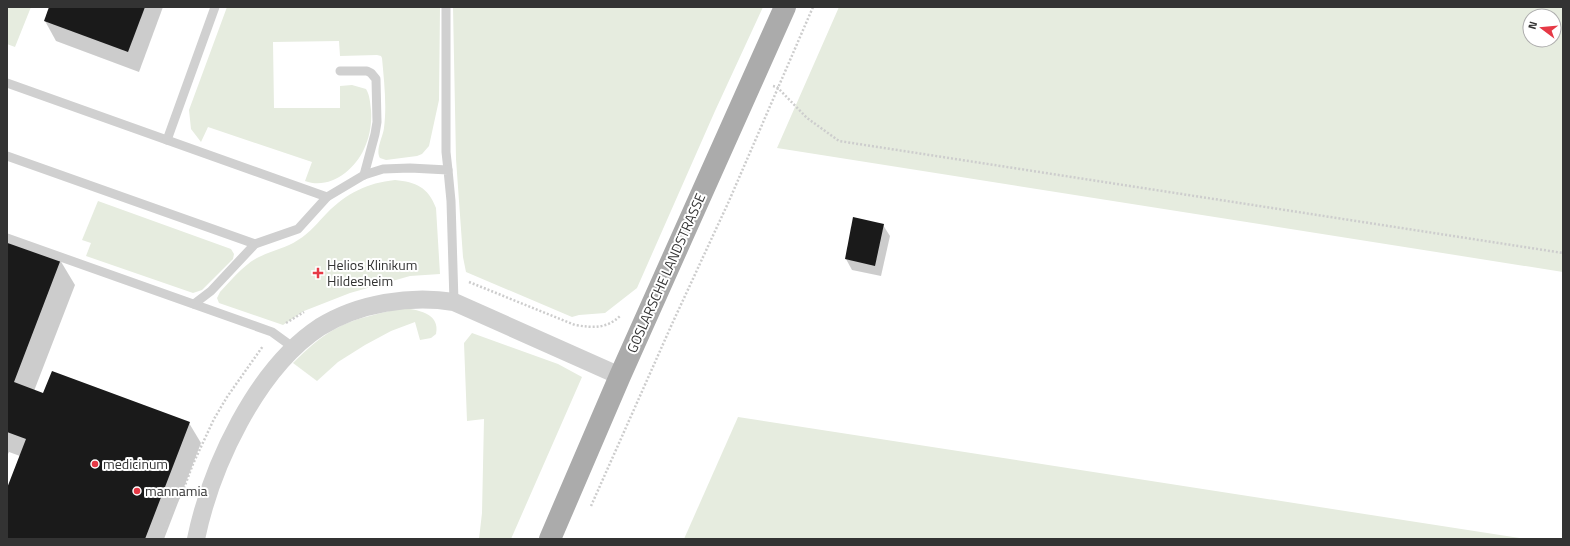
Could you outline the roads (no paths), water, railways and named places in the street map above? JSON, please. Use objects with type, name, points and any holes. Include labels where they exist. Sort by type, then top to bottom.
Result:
[{"type":"main road","name":"GOSLARSCHE LANDSTRASSE","points":[[550,539],[620,376],[785,7]]},
{"type":"street","points":[[196,539],[205,500],[220,460],[231,436],[258,393],[294,348],[333,320],[359,310],[408,299],[438,299],[454,302],[620,376]]},
{"type":"lane","points":[[167,140],[216,7]]},
{"type":"lane","points":[[446,7],[446,152],[451,201],[454,302]]},
{"type":"lane","points":[[340,71],[367,72],[374,75],[376,79],[377,122],[364,175]]},
{"type":"lane","points":[[7,83],[327,197]]},
{"type":"lane","points":[[7,156],[255,244]]},
{"type":"lane","points":[[194,304],[211,291],[255,244],[298,229],[327,197],[364,175],[383,170],[410,168],[448,170]]},
{"type":"lane","points":[[7,238],[272,332],[294,348]]},
{"type":"place","name":"Helios Klinikum Hildesheim","points":[[318,273]]},
{"type":"place","name":"medicinum","points":[[95,464]]},
{"type":"place","name":"mannamia","points":[[137,491]]}]
